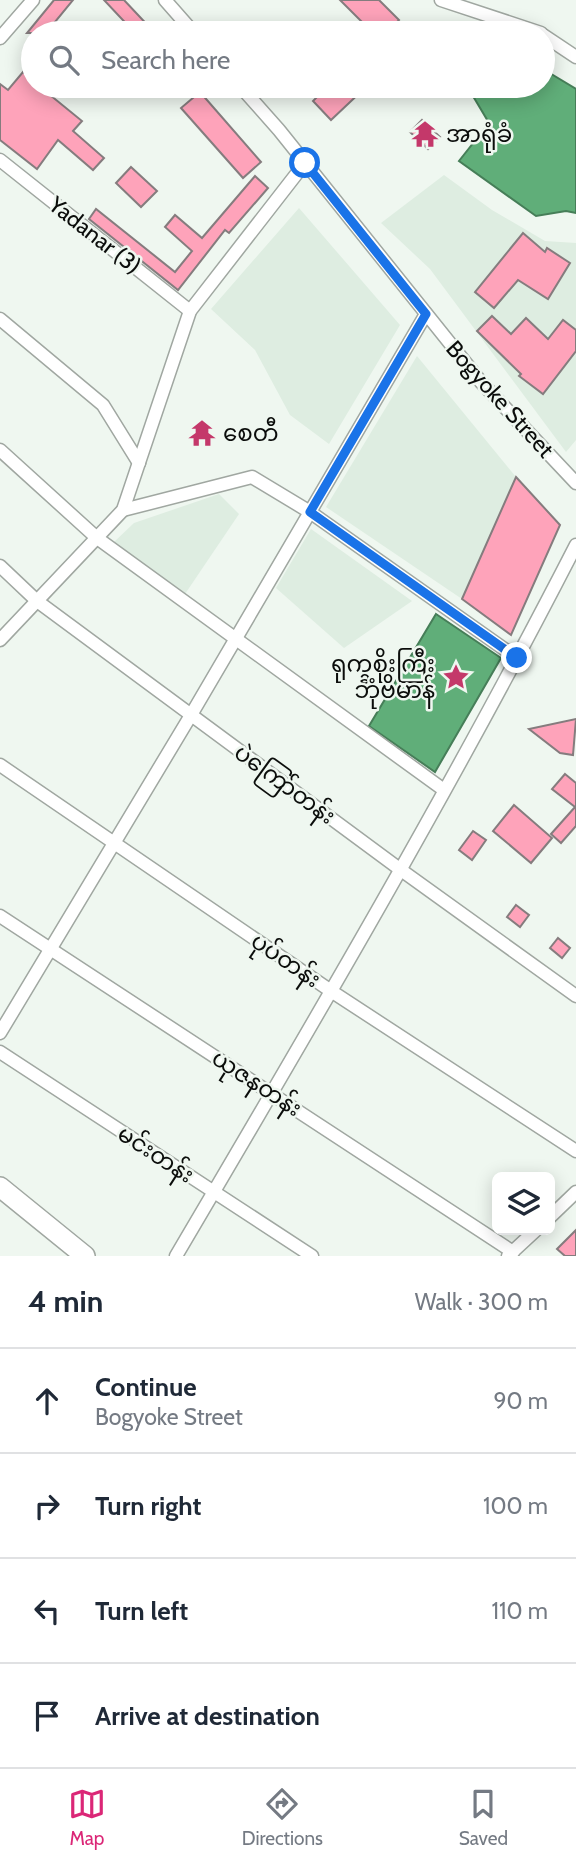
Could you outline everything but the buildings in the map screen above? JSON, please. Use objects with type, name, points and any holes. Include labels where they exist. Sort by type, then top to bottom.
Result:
[{"type":"main road","points":[[0,1187],[85,1256]]},
{"type":"street","points":[[0,38],[33,0]]},
{"type":"street","points":[[165,0],[183,21]]},
{"type":"street","points":[[440,0],[503,21]]},
{"type":"street","points":[[555,43],[576,57]]},
{"type":"street","name":"Bogyoke Street","points":[[250,98],[481,382],[576,483]]},
{"type":"street","name":"Yadanar (3)","points":[[0,160],[190,310]]},
{"type":"street","points":[[0,640],[123,510],[190,310],[305,163]]},
{"type":"street","points":[[0,1032],[191,715],[426,314]]},
{"type":"street","points":[[0,319],[103,405],[139,463]]},
{"type":"street","points":[[0,450],[97,538],[444,790]]},
{"type":"street","points":[[123,510],[252,477],[310,512],[517,658]]},
{"type":"street","points":[[176,1256],[401,870],[576,545]]},
{"type":"street","name":"ပဲကြော်တန်း","points":[[0,566],[37,601],[576,996]]},
{"type":"street","name":"ပုပ်တန်း","points":[[0,765],[331,991],[576,1152]]},
{"type":"street","name":"ယုဇနတန်း","points":[[0,916],[271,1093],[510,1254]]},
{"type":"street","name":"မင်းတန်း","points":[[0,1052],[312,1256]]},
{"type":"street","points":[[555,1212],[576,1192]]},
{"type":"street","points":[[510,1254],[531,1235]]},
{"type":"shaded area","points":[[555,76],[576,89],[576,213],[566,211],[536,216],[459,161],[489,123],[474,98],[555,98]]},
{"type":"shaded area","points":[[444,175],[492,210],[545,241],[576,243],[576,440],[566,452],[430,269],[381,223]]},
{"type":"shaded area","points":[[299,208],[400,325],[329,444],[290,415],[255,350],[211,309]]},
{"type":"shaded area","points":[[417,356],[516,477],[462,599],[326,507]]},
{"type":"shaded area","points":[[219,494],[239,514],[185,594],[112,544],[134,523]]},
{"type":"shaded area","points":[[311,529],[412,601],[344,648],[276,588]]},
{"type":"shaded area","points":[[436,614],[501,658],[435,772],[369,726]]},
{"type":"place","name":"အာရုံခံ","points":[[425,134]]},
{"type":"place","name":"စေတီ","points":[[202,433]]},
{"type":"place","name":"ရုက္ခစိုးကြီး ဘုံဗိမာန်","points":[[456,677]]},
{"type":"route","points":[[305,163],[426,314],[310,512],[517,658]]}]
